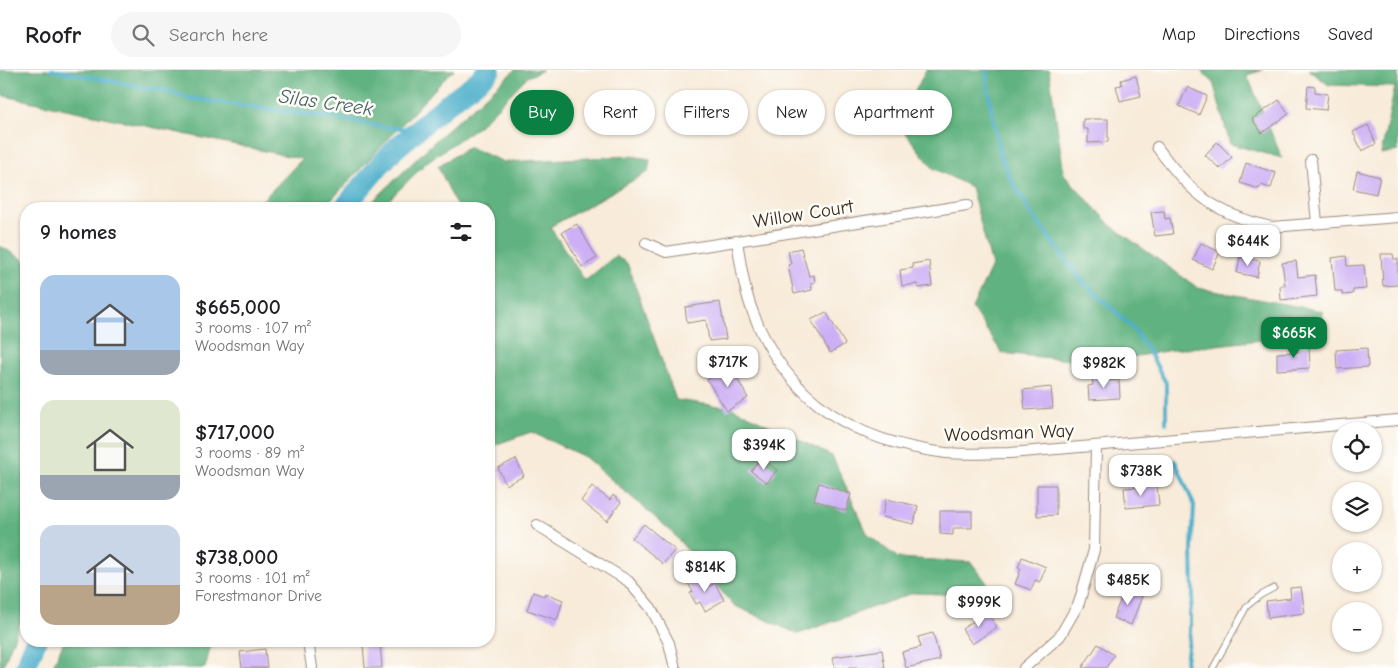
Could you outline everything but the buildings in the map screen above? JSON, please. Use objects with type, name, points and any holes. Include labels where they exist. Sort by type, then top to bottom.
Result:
[{"type":"street","points":[[1158,147],[1173,170],[1197,194],[1234,216],[1252,222],[1272,226],[1398,217]]},
{"type":"street","points":[[1311,160],[1317,223]]},
{"type":"street","name":"Willow Court","points":[[646,243],[666,252],[966,205]]},
{"type":"street","name":"Woodsman Way","points":[[737,241],[744,280],[753,313],[764,337],[778,360],[798,385],[821,407],[843,423],[894,443],[947,453],[1010,453],[1398,420]]},
{"type":"street","points":[[1024,668],[1060,636],[1080,602],[1094,550],[1096,446]]},
{"type":"street","points":[[537,525],[628,582],[651,608],[669,643],[675,668]]},
{"type":"street","points":[[309,647],[312,668]]},
{"type":"lane","points":[[1213,668],[1247,606],[1260,595],[1274,588]]},
{"type":"green space","points":[[0,70],[455,70],[448,75],[330,202],[261,202],[302,159],[0,95]]},
{"type":"green space","points":[[515,70],[543,70],[527,77],[514,90],[510,90],[510,94],[479,126],[428,161],[387,202],[372,202],[439,137]]},
{"type":"green space","points":[[926,70],[1049,70],[1064,174],[1110,225],[1198,288],[1322,311],[1323,333],[1172,350],[1098,363],[1002,353],[972,308],[992,266],[971,187],[933,168],[907,135],[952,135],[952,90],[916,90]]},
{"type":"green space","points":[[1200,70],[1263,70],[1247,75],[1282,158],[1230,144],[1213,82]]},
{"type":"green space","points":[[1309,70],[1398,70],[1398,151],[1381,154],[1395,87],[1329,85]]},
{"type":"green space","points":[[469,147],[504,162],[631,156],[650,159],[648,172],[550,227],[585,281],[615,256],[627,263],[676,400],[733,408],[832,456],[868,535],[898,558],[971,562],[997,596],[913,593],[798,634],[733,605],[671,531],[585,457],[531,432],[495,445],[495,202],[455,202],[438,166]]},
{"type":"green space","points":[[0,246],[20,258],[20,623],[2,668],[0,668]]},
{"type":"green space","points":[[61,647],[210,647],[205,668],[52,668]]},
{"type":"waterway","name":"Silas Creek","points":[[52,70],[170,92],[188,98],[334,118],[382,127],[419,129]]},
{"type":"waterway","points":[[349,202],[395,149],[490,70]]},
{"type":"waterway","points":[[987,70],[987,84],[1000,155],[1011,180],[1033,216],[1081,280],[1131,326],[1148,350],[1166,383],[1166,423]]},
{"type":"waterway","points":[[1175,461],[1194,505],[1192,548],[1193,595],[1185,668]]},
{"type":"waterway","points":[[25,668],[34,647]]}]
